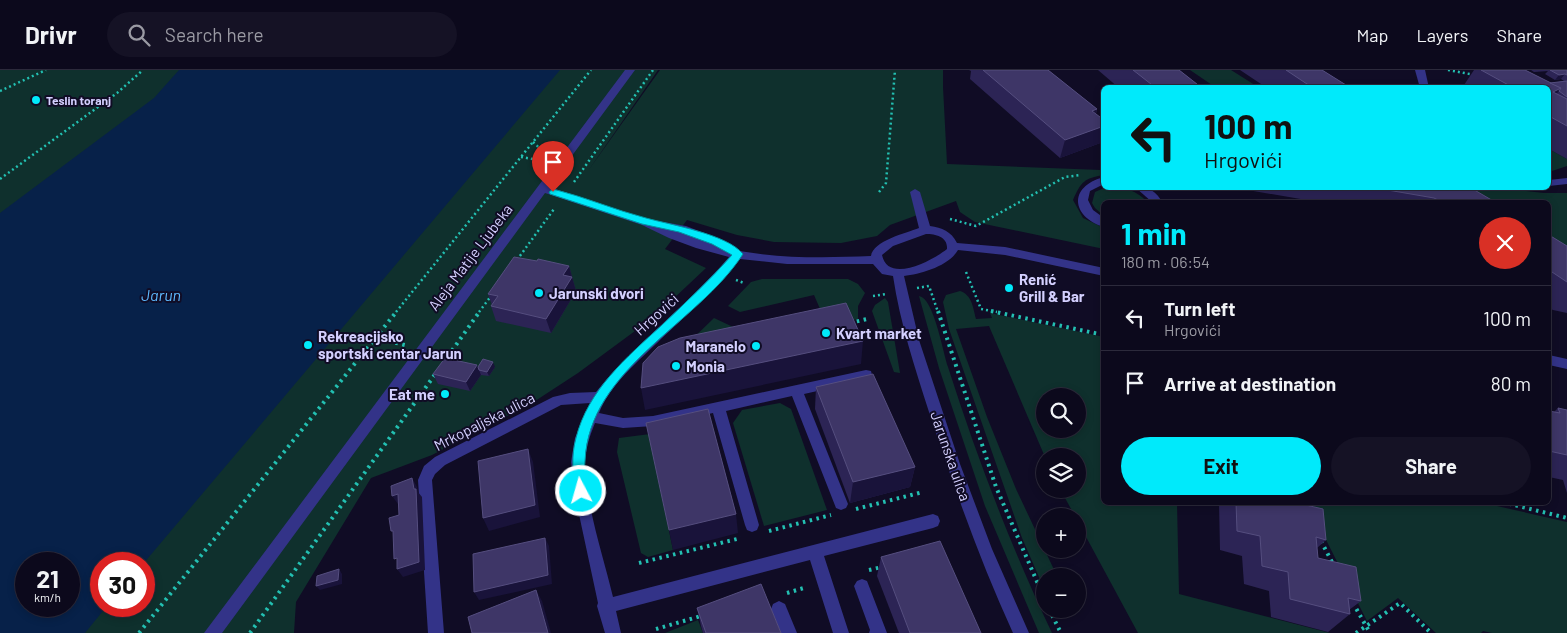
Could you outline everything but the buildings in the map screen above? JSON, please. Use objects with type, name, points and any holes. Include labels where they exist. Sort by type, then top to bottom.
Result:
[{"type":"street","name":"Aleja Matije Ljubeka","points":[[212,633],[630,70]]},
{"type":"street","points":[[1420,70],[1424,85]]},
{"type":"street","points":[[1101,181],[1087,188],[1082,194],[1082,202],[1086,210],[1101,222]]},
{"type":"street","points":[[1551,183],[1567,181]]},
{"type":"street","points":[[542,188],[646,222],[662,231],[696,244],[738,254],[781,261],[876,260]]},
{"type":"street","points":[[1143,190],[1156,200]]},
{"type":"street","points":[[915,192],[925,230]]},
{"type":"street","points":[[925,230],[941,232],[948,236],[953,246],[952,251],[948,255],[939,260],[898,274],[884,270],[876,260],[876,254],[889,243],[925,230]]},
{"type":"street","points":[[953,246],[1005,251],[1101,271]]},
{"type":"street","name":"Hrgovići","points":[[612,633],[581,491],[578,462],[582,438],[599,397],[639,351],[714,282],[738,254]]},
{"type":"street","name":"Jarunska ulica","points":[[898,274],[900,292],[918,358],[953,465],[1001,590],[1021,633]]},
{"type":"street","points":[[1551,360],[1567,364]]},
{"type":"street","points":[[590,416],[623,423],[653,420],[718,408],[866,375]]},
{"type":"street","points":[[796,391],[842,509]]},
{"type":"street","name":"Mrkopaljska ulica","points":[[436,633],[425,480],[429,470],[440,461],[558,401],[570,398],[599,397]]},
{"type":"street","points":[[718,408],[757,529]]},
{"type":"street","points":[[605,606],[933,521]]},
{"type":"street","points":[[815,551],[842,633]]},
{"type":"street","points":[[862,579],[879,633]]},
{"type":"street","points":[[779,602],[789,633]]},
{"type":"path","points":[[0,91],[46,70]]},
{"type":"path","points":[[0,178],[117,93],[143,70]]},
{"type":"path","points":[[139,633],[591,70]]},
{"type":"path","points":[[574,182],[654,70]]},
{"type":"path","points":[[879,192],[886,183],[895,70]]},
{"type":"path","points":[[1448,70],[1481,76]]},
{"type":"path","points":[[533,142],[552,159]]},
{"type":"path","points":[[521,157],[553,163]]},
{"type":"path","points":[[945,218],[976,226],[1066,178],[1085,175]]},
{"type":"path","points":[[512,268],[554,209]]},
{"type":"path","points":[[966,272],[981,309],[1101,334]]},
{"type":"path","points":[[923,287],[928,286],[933,296],[996,487],[1036,579]]},
{"type":"path","points":[[442,364],[494,292]]},
{"type":"path","points":[[848,323],[867,319]]},
{"type":"path","points":[[374,338],[413,347]]},
{"type":"path","points":[[250,633],[436,372]]},
{"type":"path","points":[[757,529],[923,492]]},
{"type":"path","points":[[1514,505],[1567,518]]},
{"type":"path","points":[[1316,533],[1334,567]]},
{"type":"path","points":[[639,563],[744,537]]},
{"type":"path","points":[[862,579],[890,565]]},
{"type":"path","points":[[779,602],[825,582]]},
{"type":"path","points":[[1352,601],[1370,633]]},
{"type":"path","points":[[1356,633],[1400,603],[1431,633]]},
{"type":"path","points":[[656,629],[703,616]]},
{"type":"path","points":[[1054,618],[1061,633]]},
{"type":"green space","name":"Rekreacijsko sportski centar Jarun","points":[[0,70],[658,70],[588,171],[660,70],[943,70],[947,164],[1101,170],[1101,176],[1088,179],[1081,185],[1073,200],[1083,218],[1101,227],[1101,248],[975,222],[960,212],[956,201],[890,225],[877,236],[841,243],[774,242],[737,235],[687,220],[665,249],[706,268],[654,317],[578,373],[529,405],[432,455],[371,478],[296,602],[294,633],[0,633]]},
{"type":"green space","points":[[1190,70],[1231,70],[1255,85],[1212,85]]},
{"type":"green space","points":[[1551,150],[1567,159],[1567,166],[1551,171]]},
{"type":"green space","points":[[1101,189],[1130,190],[1145,200],[1101,200],[1101,213],[1092,203],[1095,192]]},
{"type":"green space","points":[[1445,190],[1516,190],[1567,193],[1567,267],[1551,258],[1551,200],[1458,200]]},
{"type":"green space","points":[[762,279],[848,279],[858,284],[865,293],[858,306],[858,319],[820,327],[824,318],[814,295],[740,312],[728,306],[751,282]]},
{"type":"green space","points":[[960,291],[967,295],[971,302],[976,319],[992,318],[990,313],[1101,336],[1101,505],[1177,505],[1179,594],[1330,633],[1138,633],[1086,537],[1086,508],[1071,508],[1065,498],[1086,498],[1086,448],[1041,448],[1037,438],[1086,438],[1086,388],[1036,388],[1036,436],[989,326],[956,329],[987,417],[1016,489],[1036,531],[1036,558],[1049,558],[1053,568],[1036,568],[1036,570],[1022,538],[949,329],[943,302],[946,295]]},
{"type":"green space","points":[[919,296],[929,306],[933,316],[948,367],[983,468],[1036,597],[1036,618],[1045,618],[1052,633],[1039,633],[985,506],[939,368]]},
{"type":"green space","points":[[885,298],[888,302],[900,373],[894,372],[872,311],[875,305]]},
{"type":"green space","points":[[714,318],[748,334],[681,350]]},
{"type":"green space","points":[[780,403],[791,409],[827,510],[764,526],[733,423],[742,410]]},
{"type":"green space","points":[[658,433],[651,445],[673,550],[648,557],[641,553],[617,452],[619,438]]},
{"type":"green space","points":[[1313,505],[1493,505],[1567,522],[1567,633],[1492,633],[1483,631],[1481,633],[1436,633],[1398,598],[1367,621],[1316,520]]},
{"type":"green space","points":[[698,620],[703,633],[665,633]]},
{"type":"water","name":"Jarun","points":[[179,70],[560,70],[153,552],[90,552],[90,617],[98,617],[85,633],[0,633],[0,213],[154,98]]},
{"type":"place","name":"Teslin toranj","points":[[36,100]]},
{"type":"place","name":"Renić Grill & Bar","points":[[1009,288]]},
{"type":"place","name":"Jarunski dvori","points":[[539,293]]},
{"type":"place","name":"Kvart market","points":[[826,333]]},
{"type":"place","name":"Rekreacijsko sportski centar Jarun","points":[[308,345]]},
{"type":"place","name":"Maranelo","points":[[756,346]]},
{"type":"place","name":"Monia","points":[[676,366]]},
{"type":"place","name":"Eat me","points":[[445,394]]},
{"type":"route","points":[[553,192],[646,222],[670,225],[682,229],[716,242],[738,254],[714,282],[644,346],[599,397],[582,438],[578,462],[581,491]]}]
